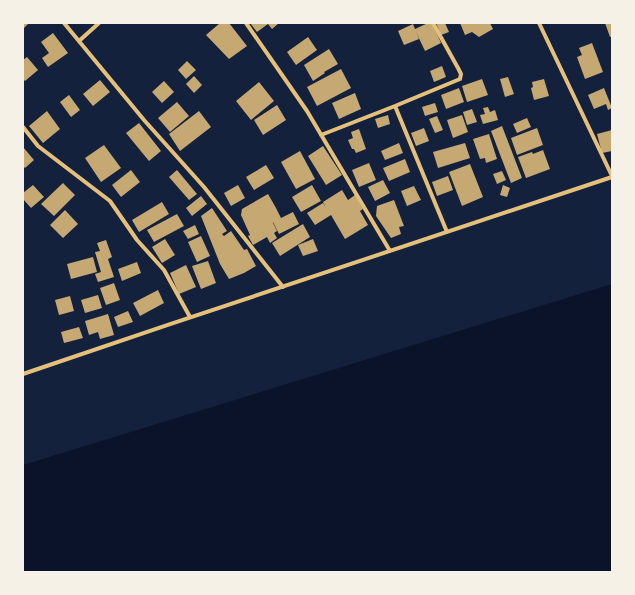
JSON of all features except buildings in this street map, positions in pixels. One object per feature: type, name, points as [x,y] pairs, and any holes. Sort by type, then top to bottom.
[{"type":"street","points":[[64,23],[144,120],[204,187],[283,287]]},
{"type":"street","points":[[79,41],[99,23]]},
{"type":"street","points":[[246,23],[307,111],[390,251]]},
{"type":"street","points":[[321,135],[460,79],[461,74],[434,23]]},
{"type":"street","points":[[23,374],[612,176],[539,23]]},
{"type":"street","points":[[395,106],[447,232]]},
{"type":"street","points":[[23,127],[38,146],[110,201],[137,240],[164,270],[190,317]]},
{"type":"water","points":[[612,284],[612,572],[23,572],[23,465]]}]
